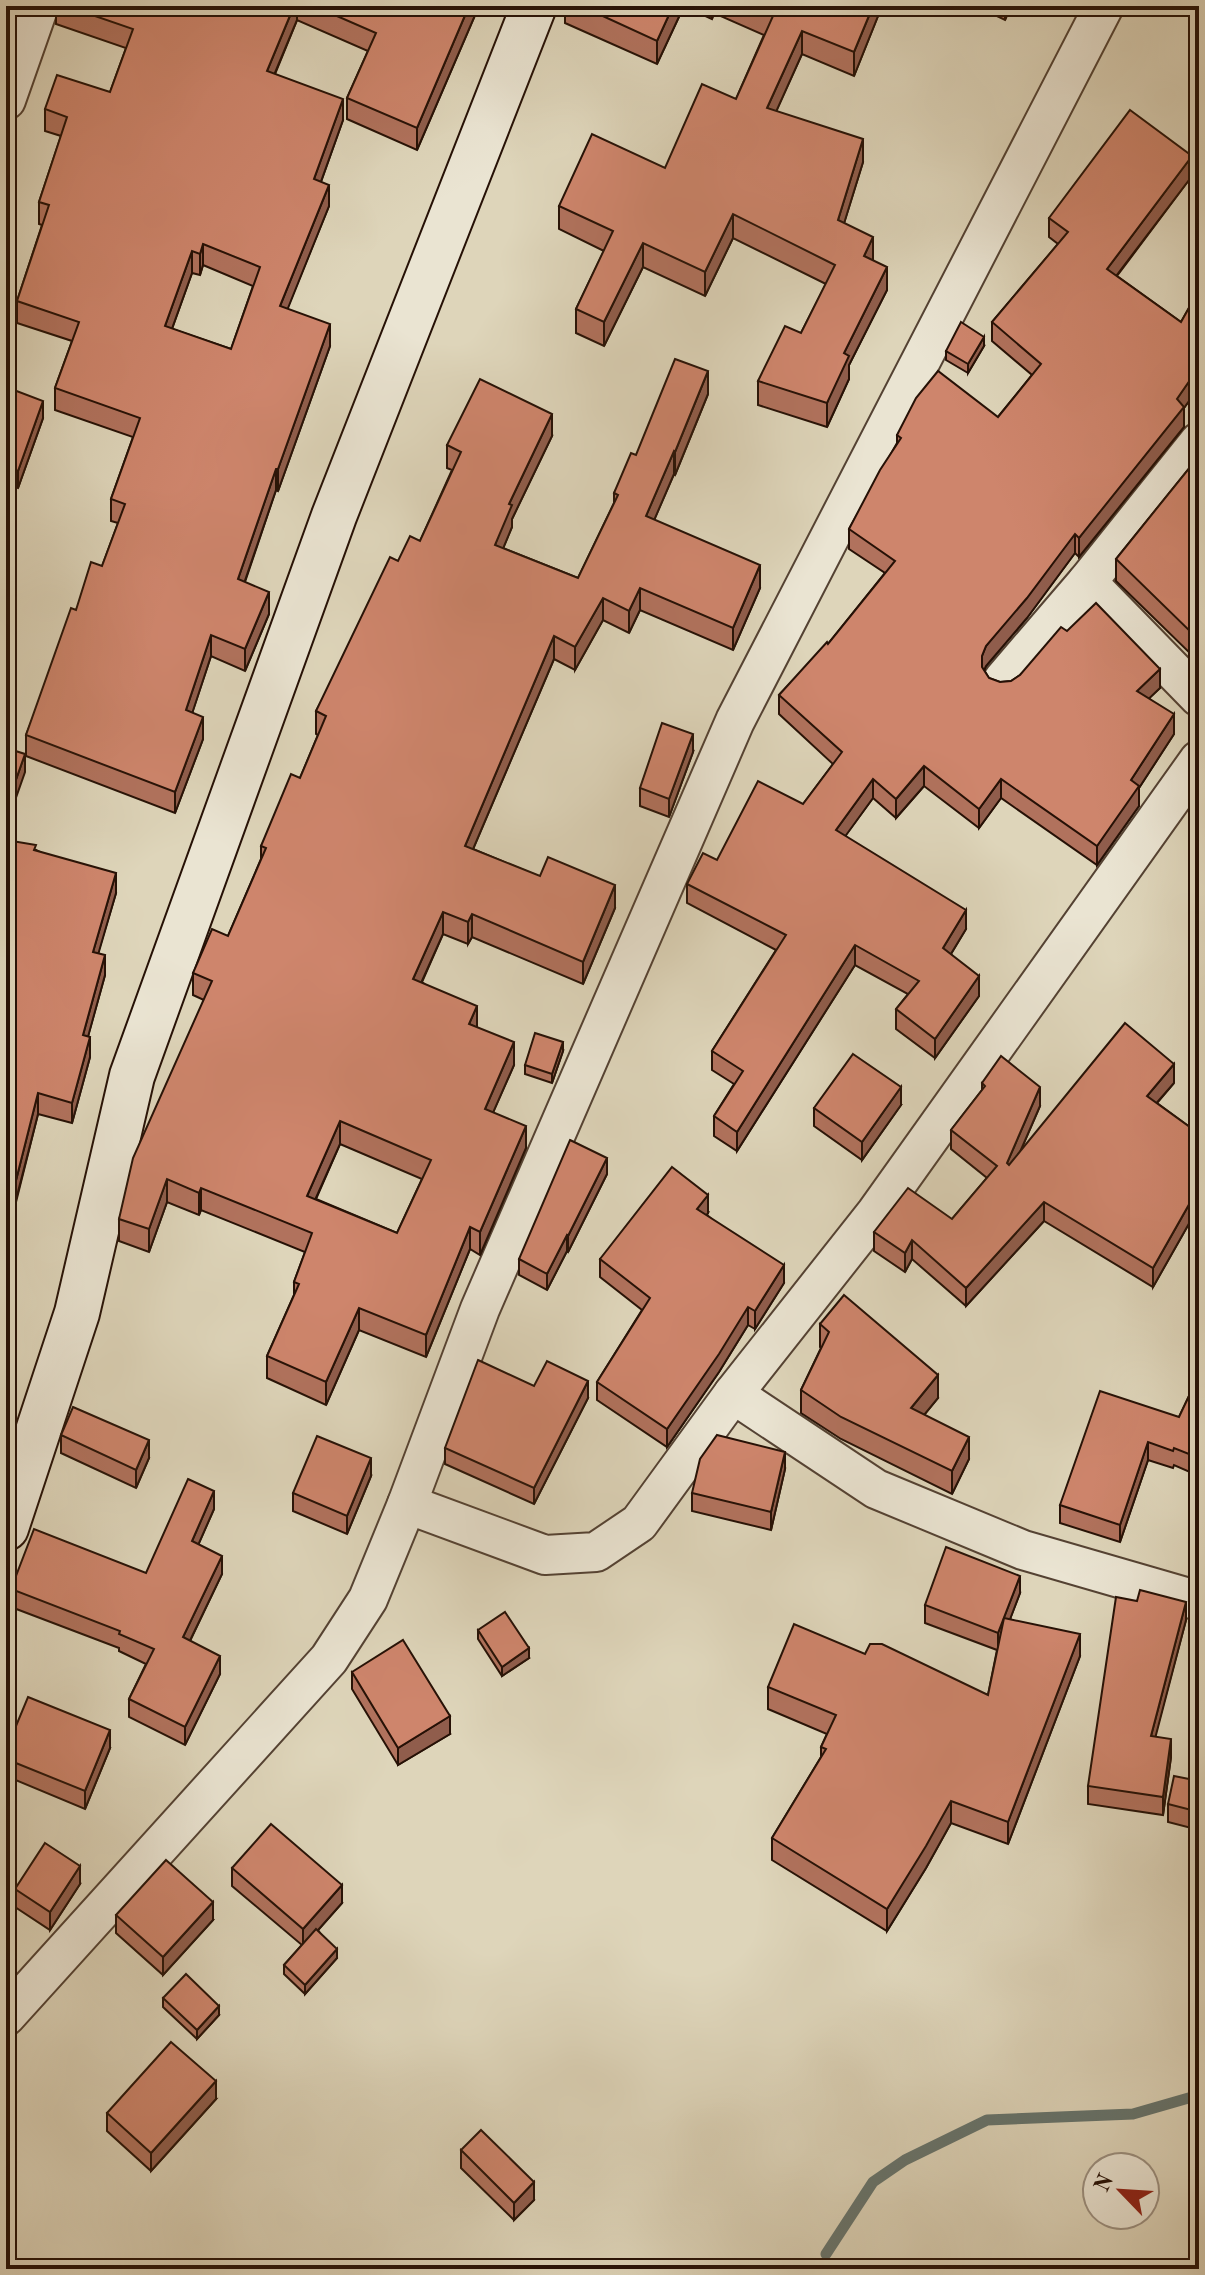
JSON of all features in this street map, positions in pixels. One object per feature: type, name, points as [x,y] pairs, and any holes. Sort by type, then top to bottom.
[{"type":"street","points":[[6,100],[39,6]]},
{"type":"street","points":[[6,1528],[77,1313],[132,1076],[334,516],[534,6]]},
{"type":"street","points":[[6,2016],[329,1659],[368,1599],[480,1309],[735,721],[1104,6]]},
{"type":"street","points":[[1003,680],[1087,582],[1199,442]]},
{"type":"street","points":[[1087,582],[1199,697]]},
{"type":"street","points":[[407,1504],[545,1555],[596,1552],[639,1523],[733,1394],[876,1213],[1199,760]]},
{"type":"street","points":[[733,1394],[876,1489],[1023,1550],[1199,1601]]},
{"type":"building","points":[[66,6],[294,6],[267,71],[343,99],[314,179],[329,185],[280,306],[330,324],[238,579],[269,592],[245,649],[211,635],[186,710],[203,717],[175,792],[26,735],[71,608],[76,610],[91,562],[102,566],[125,504],[111,499],[140,418],[55,388],[79,322],[17,301],[49,205],[39,202],[67,117],[45,109],[57,75],[110,92],[133,29]],"holes":[[[203,244],[260,267],[231,349],[165,326],[192,251],[200,254]]]},
{"type":"building","points":[[314,6],[469,6],[417,128],[347,98],[376,33]]},
{"type":"building","points":[[581,6],[673,6],[657,41]]},
{"type":"building","points":[[752,6],[873,6],[854,52],[802,31],[767,108],[863,139],[838,220],[873,237],[864,256],[887,267],[844,353],[849,356],[827,403],[758,381],[785,326],[801,333],[835,265],[733,214],[705,272],[643,243],[604,322],[576,309],[613,231],[559,206],[592,134],[665,168],[702,84],[736,99],[773,16]]},
{"type":"building","points":[[1130,110],[1192,156],[1107,269],[1181,322],[1199,290],[1199,367],[1177,399],[1184,407],[1079,538],[1075,534],[986,646],[982,667],[989,678],[1000,682],[1011,681],[1020,675],[1061,627],[1067,631],[1096,603],[1160,669],[1137,691],[1174,714],[1131,780],[1139,786],[1097,846],[1001,779],[979,809],[924,766],[896,799],[873,779],[836,830],[966,910],[943,948],[979,976],[935,1039],[896,1009],[919,981],[855,945],[737,1132],[714,1116],[743,1071],[712,1051],[786,935],[687,884],[703,853],[717,860],[758,781],[803,804],[842,752],[779,695],[828,644],[895,561],[849,529],[901,438],[897,435],[916,398],[938,371],[998,417],[1041,364],[992,322],[1068,232],[1049,218]]},
{"type":"building","points":[[961,322],[984,337],[968,364],[946,351]]},
{"type":"building","points":[[675,359],[708,371],[646,516],[760,565],[733,628],[640,588],[629,611],[603,598],[575,647],[554,636],[465,846],[540,876],[548,857],[615,885],[583,962],[472,914],[468,922],[443,912],[413,979],[477,1006],[469,1024],[514,1042],[485,1109],[526,1126],[480,1232],[470,1227],[426,1335],[359,1308],[326,1382],[267,1356],[299,1284],[294,1282],[312,1233],[201,1188],[199,1193],[167,1179],[149,1229],[119,1219],[133,1158],[212,981],[193,973],[212,929],[228,936],[266,848],[261,846],[291,774],[300,778],[326,716],[316,711],[390,557],[398,561],[410,536],[420,541],[461,452],[447,445],[480,379],[552,414],[509,504],[512,505],[495,545],[578,578],[618,495],[614,493],[631,453],[636,455]],"holes":[[[340,1121],[431,1160],[397,1233],[307,1196]]]},
{"type":"building","points":[[6,387],[43,401],[18,471],[6,467]]},
{"type":"building","points":[[1199,456],[1199,640],[1116,559]]},
{"type":"building","points":[[662,723],[693,734],[669,799],[640,788]]},
{"type":"building","points":[[6,748],[25,754],[6,808]]},
{"type":"building","points":[[6,840],[36,845],[34,850],[116,873],[93,952],[105,955],[83,1035],[90,1037],[72,1103],[38,1093],[7,1216],[12,1218],[6,1235]]},
{"type":"building","points":[[1125,1023],[1174,1064],[1147,1096],[1199,1132],[1199,1206],[1191,1201],[1153,1268],[1044,1202],[966,1288],[912,1240],[905,1253],[874,1232],[908,1188],[952,1219],[997,1166],[951,1130],[985,1086],[982,1083],[1001,1056],[1040,1087],[1007,1163],[1009,1165]]},
{"type":"building","points":[[535,1033],[563,1042],[552,1074],[525,1065]]},
{"type":"building","points":[[853,1054],[901,1087],[862,1142],[814,1108]]},
{"type":"building","points":[[570,1140],[607,1158],[547,1274],[519,1259]]},
{"type":"building","points":[[672,1167],[708,1195],[697,1209],[784,1265],[755,1311],[748,1307],[667,1429],[597,1382],[650,1298],[600,1259]]},
{"type":"building","points":[[844,1295],[938,1375],[911,1408],[969,1437],[952,1471],[841,1417],[801,1390],[829,1332],[820,1324]]},
{"type":"building","points":[[478,1360],[534,1386],[547,1361],[588,1381],[534,1488],[445,1448]]},
{"type":"building","points":[[1199,1375],[1199,1458],[1148,1442],[1120,1525],[1060,1505],[1100,1391],[1179,1417]]},
{"type":"building","points":[[73,1407],[149,1440],[136,1470],[61,1435]]},
{"type":"building","points":[[717,1435],[785,1452],[771,1512],[692,1493],[700,1459]]},
{"type":"building","points":[[317,1436],[371,1458],[347,1516],[293,1493]]},
{"type":"building","points":[[188,1479],[214,1491],[192,1541],[222,1556],[183,1637],[220,1656],[185,1727],[129,1699],[154,1649],[119,1634],[120,1631],[11,1589],[34,1529],[146,1573]]},
{"type":"building","points":[[946,1547],[1020,1576],[998,1633],[925,1605]]},
{"type":"building","points":[[1140,1590],[1186,1602],[1151,1736],[1171,1739],[1163,1797],[1088,1786],[1116,1597],[1137,1601]]},
{"type":"building","points":[[505,1612],[529,1648],[502,1667],[478,1630]]},
{"type":"building","points":[[1004,1618],[1080,1634],[1008,1822],[951,1801],[887,1909],[772,1838],[826,1749],[821,1747],[836,1715],[768,1687],[794,1624],[865,1654],[870,1644],[882,1644],[988,1695]]},
{"type":"building","points":[[403,1640],[450,1716],[398,1748],[352,1672]]},
{"type":"building","points":[[28,1697],[110,1730],[85,1791],[6,1759],[6,1750]]},
{"type":"building","points":[[1174,1776],[1199,1781],[1199,1812],[1168,1804]]},
{"type":"building","points":[[271,1824],[342,1885],[303,1929],[232,1868]]},
{"type":"building","points":[[45,1843],[80,1866],[50,1912],[15,1889]]},
{"type":"building","points":[[166,1860],[213,1902],[163,1957],[116,1915]]},
{"type":"building","points":[[316,1929],[337,1949],[305,1985],[284,1965]]},
{"type":"building","points":[[186,1974],[219,2006],[197,2030],[163,1998]]},
{"type":"building","points":[[171,2042],[216,2081],[151,2153],[107,2113]]},
{"type":"building","points":[[481,2130],[534,2182],[514,2203],[461,2150]]},
{"type":"waterway","points":[[826,2254],[873,2182],[905,2160],[987,2120],[1133,2114],[1199,2095]]}]
